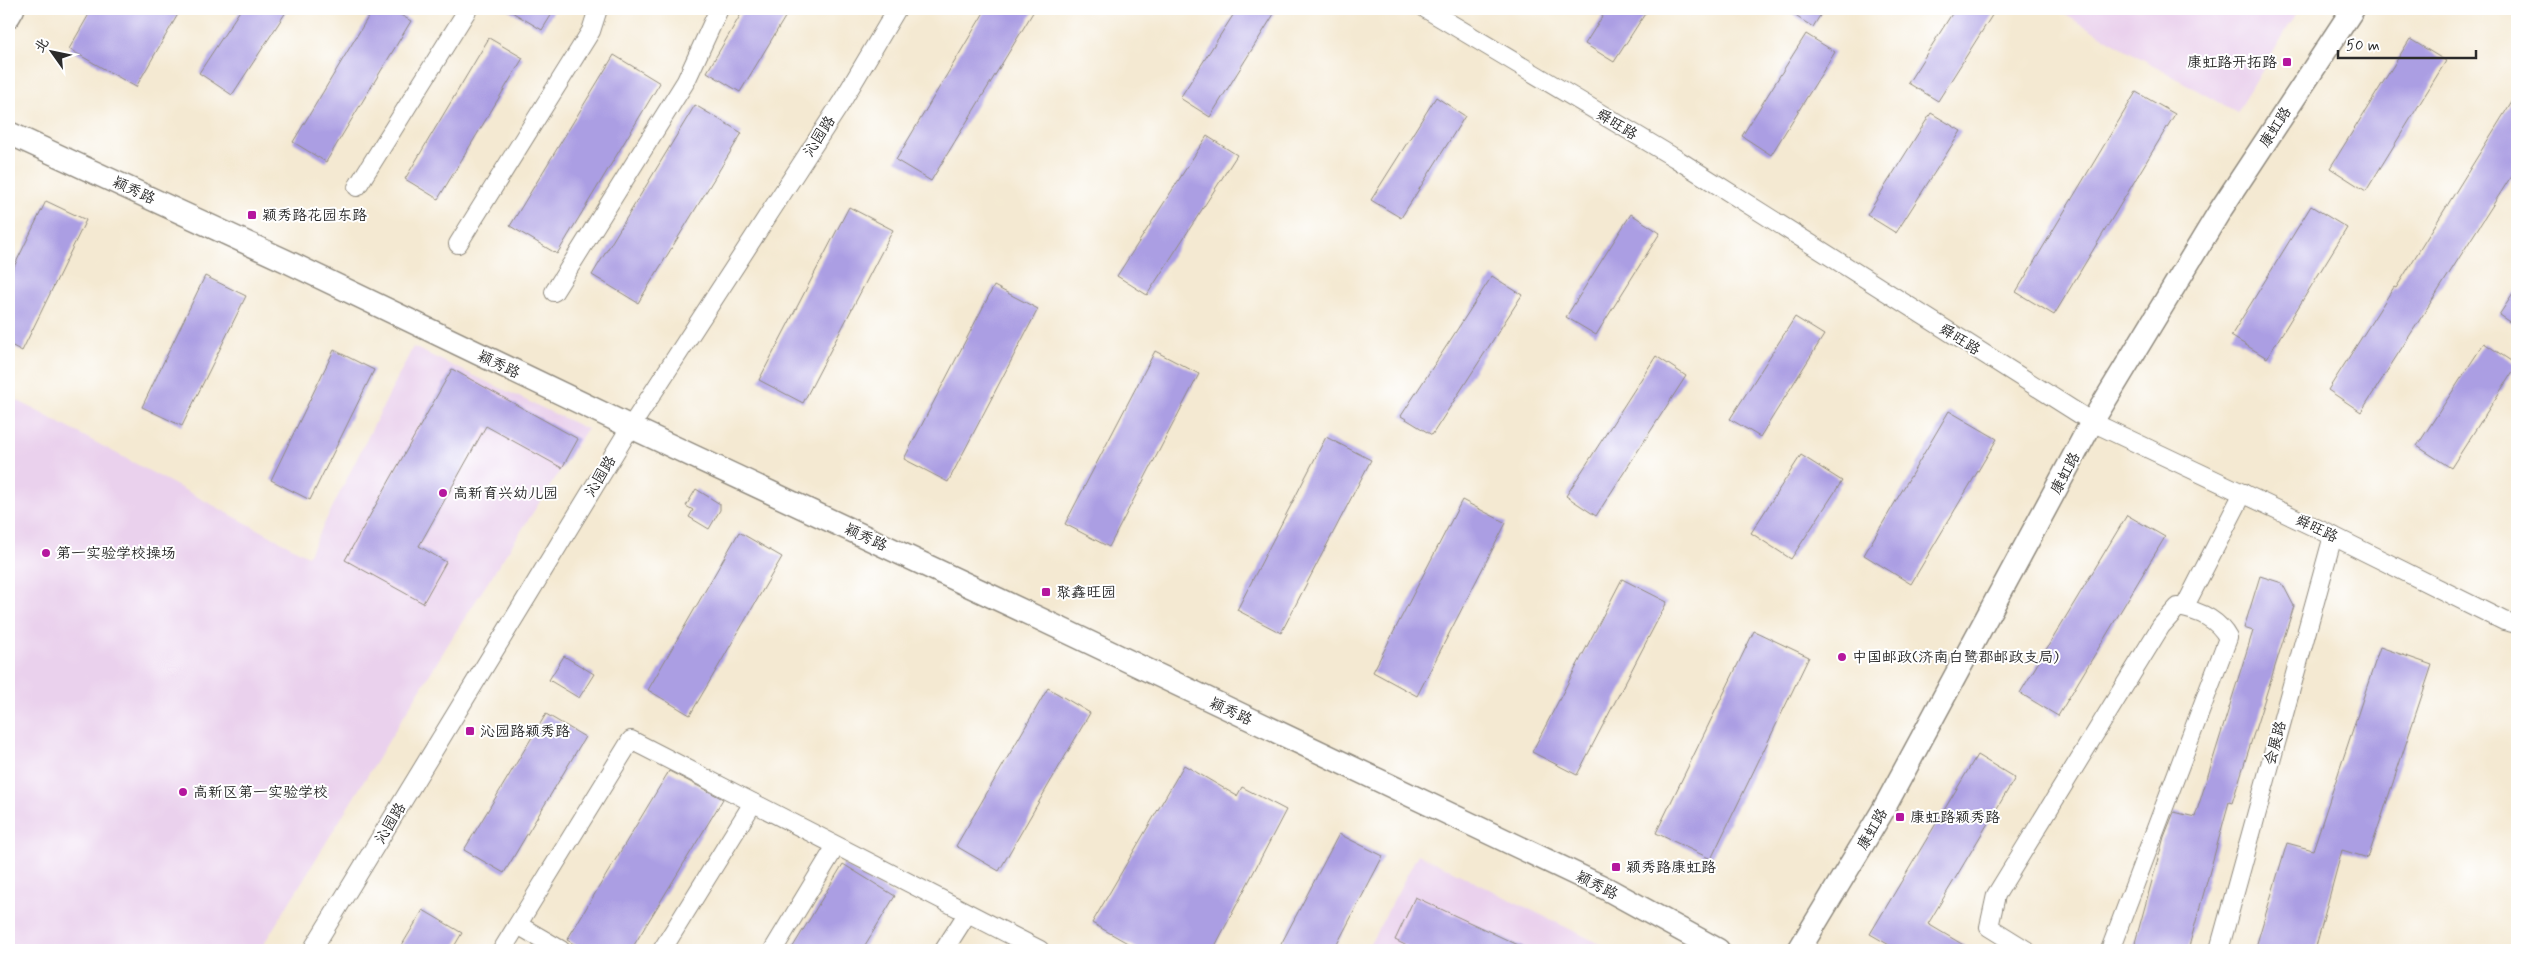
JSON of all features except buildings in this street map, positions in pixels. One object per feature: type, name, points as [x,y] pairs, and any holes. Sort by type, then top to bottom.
[{"type":"main road","points":[[9,16],[13,9]]},
{"type":"main road","name":"康虹路","points":[[1799,950],[1882,812],[2092,422],[2221,209],[2353,9]]},
{"type":"main road","name":"颖秀路","points":[[9,132],[1045,621],[1607,889],[1718,950]]},
{"type":"street","points":[[357,187],[468,9]]},
{"type":"street","points":[[458,244],[591,31],[598,9]]},
{"type":"street","points":[[554,292],[686,80],[718,9]]},
{"type":"street","name":"沁园路","points":[[312,950],[631,427],[840,103],[898,9]]},
{"type":"street","name":"舜旺路","points":[[1426,9],[1674,158],[2092,422],[2333,536],[2504,620],[2517,624]]},
{"type":"street","points":[[2184,608],[2243,493]]},
{"type":"street","name":"会展路","points":[[2219,950],[2333,536]]},
{"type":"street","points":[[2026,950],[2002,944],[1990,927],[1996,895],[2161,626],[2178,607],[2194,610],[2222,626],[2228,638],[2110,950]]},
{"type":"street","points":[[502,950],[630,740],[1040,950]]},
{"type":"street","points":[[662,950],[753,803]]},
{"type":"street","points":[[773,950],[836,846]]},
{"type":"street","points":[[944,950],[967,914]]},
{"type":"street","points":[[518,924],[561,950]]},
{"type":"shaded area","points":[[2055,9],[2299,9],[2237,113]]},
{"type":"shaded area","name":"高新区第一实验学校","points":[[413,347],[587,429],[455,633],[260,950],[9,950],[9,396],[308,556]]},
{"type":"shaded area","points":[[1418,854],[1612,950],[1367,950]]},
{"type":"place","name":"康虹路开拓路","points":[[2287,62]]},
{"type":"place","name":"颖秀路花园东路","points":[[252,215]]},
{"type":"place","name":"高新育兴幼儿园","points":[[443,493]]},
{"type":"place","name":"第一实验学校操场","points":[[46,553]]},
{"type":"place","name":"聚鑫旺园","points":[[1046,592]]},
{"type":"place","name":"中国邮政(济南白鹭郡邮政支局)","points":[[1842,657]]},
{"type":"place","name":"沁园路颖秀路","points":[[470,731]]},
{"type":"place","name":"高新区第一实验学校","points":[[183,792]]},
{"type":"place","name":"康虹路颖秀路","points":[[1900,817]]},
{"type":"place","name":"颖秀路康虹路","points":[[1616,867]]}]
